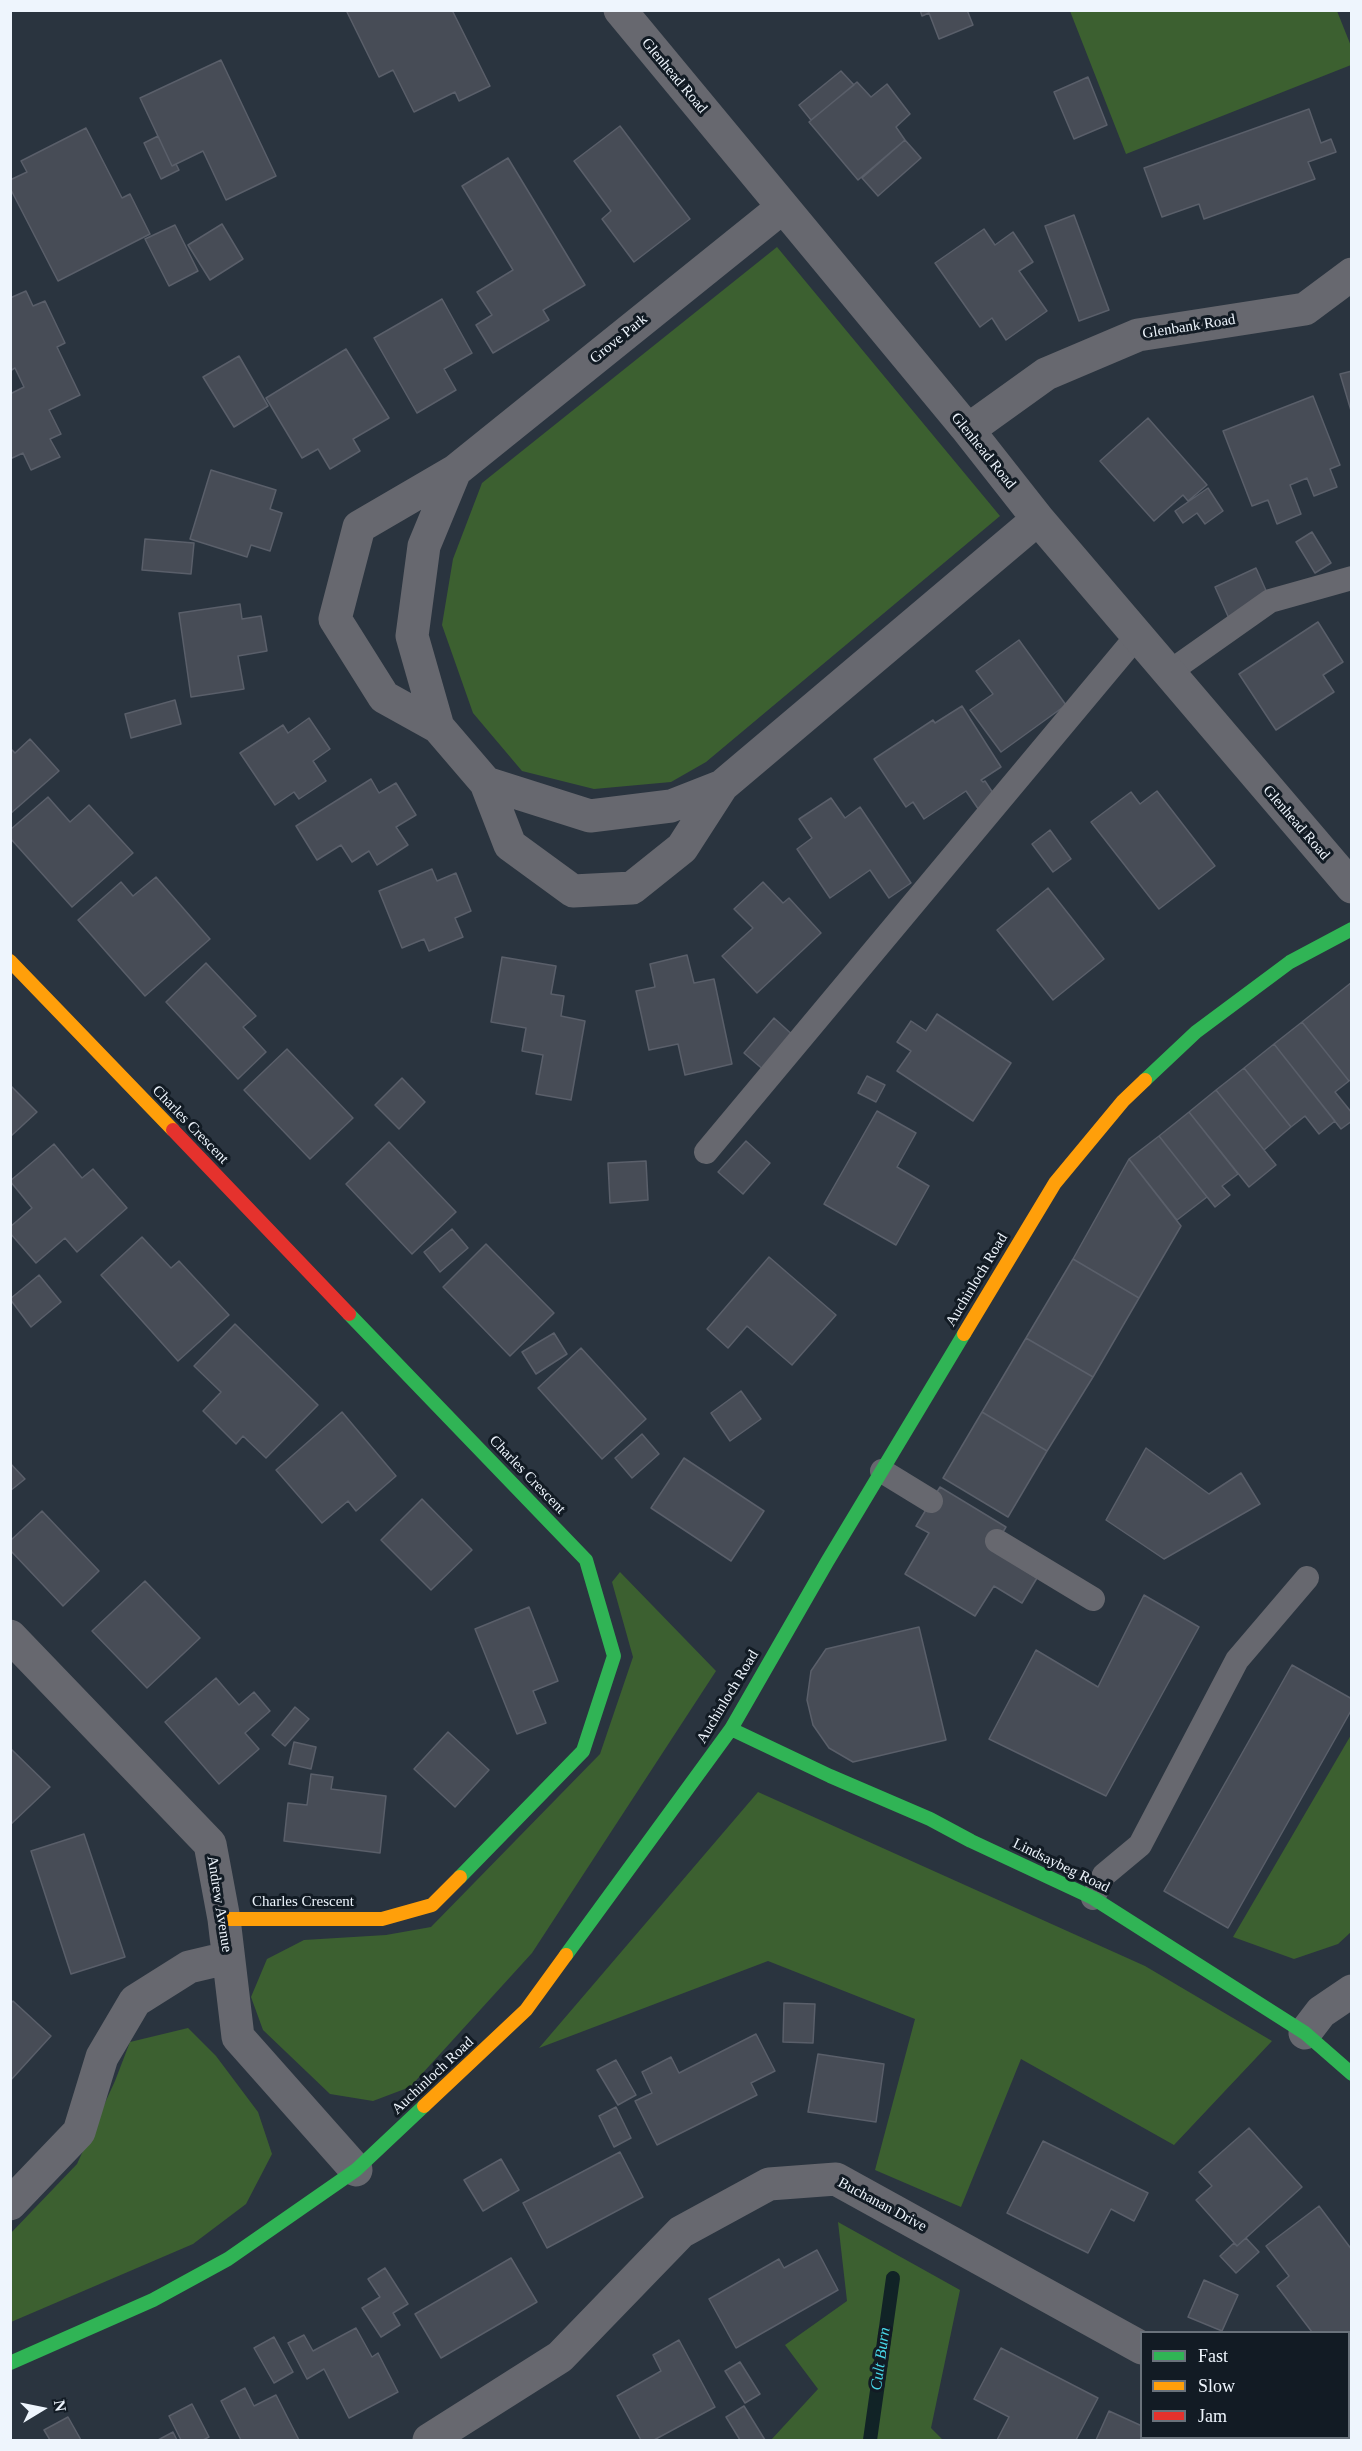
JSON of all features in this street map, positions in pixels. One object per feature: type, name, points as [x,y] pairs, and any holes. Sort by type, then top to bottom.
[{"type":"main road","name":"Auchinloch Road","points":[[10,2363],[153,2300],[228,2259],[356,2170],[526,2010],[731,1729],[791,1622],[1055,1183],[1123,1101],[1206,1025],[1290,962],[1352,929]]},
{"type":"main road","name":"Charles Crescent","points":[[10,962],[586,1560],[614,1656],[583,1751],[432,1905],[382,1919],[224,1919]]},
{"type":"main road","name":"Lindsaybeg Road","points":[[731,1729],[830,1776],[930,1819],[971,1841],[1093,1898],[1305,2033],[1352,2074]]},
{"type":"street","name":"Glenhead Road","points":[[620,10],[968,430],[1038,519],[1352,887]]},
{"type":"street","name":"Grove Park","points":[[783,207],[455,471],[359,527],[336,619],[384,697],[438,727],[486,783],[510,845],[573,891],[632,888],[682,848],[722,786],[1038,519]]},
{"type":"street","name":"Glenbank Road","points":[[968,430],[1046,374],[1138,335],[1305,309],[1352,274]]},
{"type":"street","name":"Grove Park","points":[[438,727],[412,636],[424,546],[455,471]]},
{"type":"street","name":"Grove Park","points":[[486,783],[590,816],[671,806],[722,786]]},
{"type":"street","name":"Andrew Avenue","points":[[10,1636],[210,1844],[224,1919],[238,2037],[356,2170]]},
{"type":"street","points":[[10,2204],[79,2132],[102,2057],[135,2001],[189,1967],[227,1958]]},
{"type":"street","points":[[1305,2033],[1321,2012],[1352,1991]]},
{"type":"street","name":"Buchanan Drive","points":[[429,2440],[560,2357],[681,2232],[769,2184],[836,2179],[1140,2347]]},
{"type":"lane","points":[[1168,673],[1270,601],[1352,578]]},
{"type":"lane","points":[[706,1152],[1137,636]]},
{"type":"lane","points":[[882,1471],[931,1501]]},
{"type":"lane","points":[[997,1541],[1093,1599]]},
{"type":"lane","points":[[1093,1898],[1104,1875],[1140,1845],[1237,1660],[1307,1578]]},
{"type":"green space","points":[[1070,11],[1337,11],[1351,46],[1351,65],[1126,154]]},
{"type":"green space","points":[[777,247],[1000,516],[706,762],[671,782],[594,789],[522,771],[473,713],[442,625],[453,559],[482,483]]},
{"type":"green space","points":[[620,1572],[716,1671],[532,1953],[410,2087],[373,2101],[330,2094],[263,2030],[251,1997],[267,1959],[304,1940],[386,1935],[431,1927],[600,1754],[633,1657],[612,1582]]},
{"type":"green space","points":[[1351,1735],[1351,1932],[1338,1944],[1294,1959],[1233,1937]]},
{"type":"green space","points":[[758,1792],[1145,1966],[1272,2041],[1174,2145],[1021,2059],[961,2207],[875,2170],[915,2019],[768,1961],[539,2048]]},
{"type":"green space","points":[[188,2028],[216,2056],[258,2112],[272,2154],[246,2204],[193,2244],[11,2322],[10,2234],[77,2164],[130,2042]]},
{"type":"green space","points":[[838,2222],[960,2290],[931,2428],[943,2440],[771,2440],[818,2389],[785,2345],[847,2301]]},
{"type":"building","points":[[346,10],[452,10],[490,86],[459,101],[455,92],[414,112],[393,70],[379,77]]},
{"type":"building","points":[[920,10],[967,10],[973,25],[939,39],[929,13],[922,16]]},
{"type":"building","points":[[221,60],[276,176],[226,200],[203,151],[172,166],[140,98]]},
{"type":"building","points":[[841,71],[854,85],[811,120],[799,105]]},
{"type":"building","points":[[1088,77],[1107,125],[1074,139],[1054,92]]},
{"type":"building","points":[[857,82],[871,97],[887,84],[910,114],[896,127],[905,140],[858,180],[809,122]]},
{"type":"building","points":[[1309,109],[1321,143],[1331,139],[1336,152],[1308,162],[1315,179],[1204,219],[1199,204],[1162,217],[1144,168]]},
{"type":"building","points":[[620,126],[690,219],[634,262],[602,219],[611,211],[574,161]]},
{"type":"building","points":[[86,128],[122,198],[130,194],[150,234],[58,281],[10,188],[10,180],[27,172],[21,161]]},
{"type":"building","points":[[158,136],[172,166],[176,164],[179,170],[161,179],[144,143]]},
{"type":"building","points":[[905,140],[921,158],[878,196],[862,178]]},
{"type":"building","points":[[508,158],[585,285],[543,310],[549,320],[493,353],[476,325],[492,315],[477,292],[513,270],[462,186]]},
{"type":"building","points":[[1074,215],[1109,310],[1079,321],[1045,226]]},
{"type":"building","points":[[222,224],[243,259],[210,280],[188,245]]},
{"type":"building","points":[[175,225],[198,271],[169,286],[145,239]]},
{"type":"building","points":[[984,229],[995,245],[1013,232],[1033,262],[1019,271],[1047,311],[1006,340],[992,318],[980,327],[935,263]]},
{"type":"building","points":[[26,291],[33,306],[45,301],[65,343],[57,347],[80,395],[49,410],[61,434],[50,439],[60,457],[31,470],[23,453],[10,459],[10,394],[24,387],[15,368],[10,371],[10,298]]},
{"type":"building","points":[[442,299],[472,353],[444,369],[456,390],[417,413],[374,338]]},
{"type":"building","points":[[346,349],[389,418],[353,439],[360,451],[330,469],[318,449],[302,458],[266,398]]},
{"type":"building","points":[[239,356],[268,406],[234,427],[203,377]]},
{"type":"building","points":[[1352,371],[1352,414],[1340,374]]},
{"type":"building","points":[[1313,396],[1340,465],[1330,469],[1337,487],[1314,496],[1307,478],[1290,485],[1301,514],[1277,524],[1268,500],[1252,506],[1223,431]]},
{"type":"building","points":[[1148,418],[1207,485],[1188,501],[1183,495],[1154,521],[1100,461]]},
{"type":"building","points":[[211,470],[276,490],[270,509],[282,513],[270,551],[251,545],[247,557],[190,539]]},
{"type":"building","points":[[1208,488],[1223,511],[1205,524],[1197,513],[1183,523],[1175,511]]},
{"type":"building","points":[[1312,532],[1331,563],[1315,573],[1296,542]]},
{"type":"building","points":[[145,539],[194,543],[191,574],[142,570]]},
{"type":"building","points":[[1256,568],[1272,604],[1231,623],[1215,587]]},
{"type":"building","points":[[240,604],[242,619],[261,616],[267,651],[238,656],[244,689],[191,697],[179,613]]},
{"type":"building","points":[[1318,622],[1343,662],[1323,675],[1334,692],[1276,730],[1239,674]]},
{"type":"building","points":[[1019,640],[1066,705],[1001,752],[970,710],[993,694],[976,671]]},
{"type":"building","points":[[175,700],[181,724],[131,738],[125,714]]},
{"type":"building","points":[[962,706],[1001,767],[981,780],[985,781],[999,802],[981,813],[966,791],[924,819],[913,802],[906,807],[874,759],[933,720],[935,723]]},
{"type":"building","points":[[309,718],[330,749],[313,761],[326,781],[299,799],[294,792],[275,805],[240,753],[283,725],[288,733]]},
{"type":"building","points":[[30,739],[59,771],[10,814],[10,748],[15,753]]},
{"type":"building","points":[[371,779],[379,793],[396,783],[416,815],[396,827],[408,845],[377,865],[369,851],[352,862],[341,845],[317,860],[296,826]]},
{"type":"building","points":[[1157,791],[1215,866],[1159,909],[1091,822],[1131,792],[1140,804]]},
{"type":"building","points":[[48,797],[70,822],[89,805],[133,853],[72,907],[10,838],[10,830]]},
{"type":"building","points":[[831,798],[845,818],[860,807],[911,883],[889,898],[870,870],[830,898],[797,849],[812,838],[799,819]]},
{"type":"building","points":[[1050,830],[1071,859],[1053,872],[1032,844]]},
{"type":"building","points":[[432,869],[437,881],[456,873],[471,911],[455,918],[463,937],[429,951],[424,939],[402,948],[379,891]]},
{"type":"building","points":[[156,877],[210,939],[145,996],[78,920],[121,882],[133,896]]},
{"type":"building","points":[[763,882],[783,903],[789,898],[821,933],[757,993],[722,956],[753,928],[734,909]]},
{"type":"building","points":[[1048,888],[1104,959],[1053,1000],[997,930]]},
{"type":"building","points":[[687,955],[694,983],[714,979],[732,1064],[685,1075],[678,1044],[649,1050],[636,991],[655,987],[650,964]]},
{"type":"building","points":[[502,957],[556,966],[551,994],[564,996],[561,1016],[585,1021],[571,1100],[536,1094],[543,1055],[522,1051],[526,1028],[491,1022]]},
{"type":"building","points":[[206,963],[256,1016],[243,1027],[266,1052],[238,1079],[166,1002]]},
{"type":"building","points":[[1352,982],[1352,1079],[1349,1081],[1302,1022]]},
{"type":"building","points":[[937,1014],[1011,1063],[973,1121],[897,1071],[911,1051],[897,1042],[911,1021],[926,1031]]},
{"type":"building","points":[[774,1018],[796,1038],[766,1072],[744,1053]]},
{"type":"building","points":[[1302,1022],[1349,1081],[1335,1092],[1352,1113],[1352,1121],[1341,1129],[1274,1044]]},
{"type":"building","points":[[1274,1044],[1335,1121],[1319,1134],[1305,1116],[1291,1127],[1244,1068]]},
{"type":"building","points":[[287,1049],[353,1118],[310,1159],[244,1090]]},
{"type":"building","points":[[1244,1068],[1291,1127],[1264,1150],[1216,1090]]},
{"type":"building","points":[[867,1076],[885,1085],[876,1102],[858,1093]]},
{"type":"building","points":[[402,1078],[425,1102],[399,1129],[375,1105]]},
{"type":"building","points":[[10,1085],[37,1112],[10,1137]]},
{"type":"building","points":[[1216,1090],[1276,1165],[1249,1187],[1189,1112]]},
{"type":"building","points":[[877,1111],[916,1133],[897,1167],[929,1186],[896,1245],[824,1204]]},
{"type":"building","points":[[1189,1112],[1238,1174],[1222,1186],[1230,1195],[1215,1207],[1159,1136]]},
{"type":"building","points":[[1159,1136],[1207,1197],[1177,1220],[1129,1159]]},
{"type":"building","points":[[746,1141],[770,1163],[743,1194],[718,1172]]},
{"type":"building","points":[[389,1142],[456,1212],[412,1254],[346,1184]]},
{"type":"building","points":[[54,1144],[82,1178],[93,1169],[127,1208],[77,1252],[65,1238],[36,1263],[10,1233],[10,1227],[32,1208],[10,1181]]},
{"type":"building","points":[[1129,1159],[1181,1226],[1139,1298],[1073,1259]]},
{"type":"building","points":[[646,1161],[648,1200],[610,1203],[608,1163]]},
{"type":"building","points":[[452,1229],[468,1248],[440,1272],[424,1252]]},
{"type":"building","points":[[142,1237],[171,1268],[179,1261],[229,1315],[178,1361],[101,1275]]},
{"type":"building","points":[[486,1244],[554,1313],[510,1356],[443,1287]]},
{"type":"building","points":[[769,1257],[836,1315],[792,1365],[747,1326],[728,1348],[707,1329]]},
{"type":"building","points":[[1073,1259],[1139,1298],[1093,1377],[1026,1338]]},
{"type":"building","points":[[39,1275],[61,1302],[31,1327],[10,1299]]},
{"type":"building","points":[[235,1324],[318,1405],[266,1458],[243,1436],[236,1444],[203,1411],[221,1392],[194,1366]]},
{"type":"building","points":[[554,1333],[567,1354],[536,1374],[522,1352]]},
{"type":"building","points":[[1026,1338],[1093,1377],[1047,1451],[982,1412]]},
{"type":"building","points":[[581,1348],[646,1419],[602,1459],[538,1388]]},
{"type":"building","points":[[741,1391],[761,1419],[730,1441],[711,1413]]},
{"type":"building","points":[[342,1412],[396,1476],[356,1511],[348,1501],[322,1523],[276,1470]]},
{"type":"building","points":[[982,1412],[1047,1451],[1008,1517],[943,1478]]},
{"type":"building","points":[[642,1434],[659,1454],[632,1478],[615,1458]]},
{"type":"building","points":[[1146,1448],[1209,1494],[1241,1473],[1260,1504],[1164,1559],[1106,1520]]},
{"type":"building","points":[[684,1458],[764,1511],[731,1561],[651,1508]]},
{"type":"building","points":[[10,1463],[25,1479],[10,1491]]},
{"type":"building","points":[[940,1487],[1006,1527],[992,1550],[1037,1578],[1022,1603],[994,1586],[975,1616],[905,1574],[929,1533],[916,1526]]},
{"type":"building","points":[[422,1499],[472,1550],[431,1590],[381,1540]]},
{"type":"building","points":[[42,1511],[99,1571],[63,1606],[10,1550],[10,1541]]},
{"type":"building","points":[[145,1581],[200,1638],[147,1688],[92,1631]]},
{"type":"building","points":[[1144,1595],[1199,1627],[1106,1796],[989,1739],[1036,1650],[1098,1687]]},
{"type":"building","points":[[529,1607],[558,1681],[533,1691],[546,1723],[517,1734],[475,1629]]},
{"type":"building","points":[[919,1627],[946,1740],[853,1762],[829,1748],[813,1725],[807,1700],[811,1671],[826,1649]]},
{"type":"building","points":[[1292,1665],[1352,1699],[1352,1709],[1228,1928],[1164,1891]]},
{"type":"building","points":[[216,1678],[239,1705],[254,1692],[270,1711],[245,1733],[259,1749],[219,1784],[165,1722]]},
{"type":"building","points":[[295,1707],[309,1719],[285,1746],[272,1735]]},
{"type":"building","points":[[448,1732],[489,1770],[455,1807],[414,1769]]},
{"type":"building","points":[[294,1742],[316,1747],[311,1769],[289,1764]]},
{"type":"building","points":[[10,1748],[50,1787],[10,1825]]},
{"type":"building","points":[[311,1774],[333,1777],[331,1789],[386,1796],[380,1853],[284,1841],[288,1803],[307,1805]]},
{"type":"building","points":[[84,1834],[125,1957],[71,1974],[31,1851]]},
{"type":"building","points":[[13,2001],[51,2036],[10,2081],[10,2004]]},
{"type":"building","points":[[784,2003],[815,2004],[813,2043],[783,2042]]},
{"type":"building","points":[[756,2034],[775,2071],[751,2083],[757,2095],[657,2145],[635,2101],[652,2093],[642,2072],[671,2057],[679,2073]]},
{"type":"building","points":[[818,2054],[884,2064],[876,2122],[808,2112]]},
{"type":"building","points":[[616,2060],[636,2095],[618,2105],[597,2070]]},
{"type":"building","points":[[616,2107],[631,2138],[614,2147],[599,2116]]},
{"type":"building","points":[[1249,2128],[1302,2187],[1237,2246],[1196,2200],[1212,2186],[1199,2172]]},
{"type":"building","points":[[1043,2141],[1148,2193],[1134,2221],[1111,2209],[1088,2253],[1007,2213]]},
{"type":"building","points":[[620,2152],[643,2197],[547,2248],[523,2203]]},
{"type":"building","points":[[501,2159],[519,2190],[483,2211],[464,2180]]},
{"type":"building","points":[[1319,2206],[1352,2250],[1352,2335],[1350,2336],[1350,2331],[1311,2331],[1277,2286],[1289,2276],[1266,2246]]},
{"type":"building","points":[[1246,2238],[1259,2252],[1236,2273],[1220,2256],[1234,2243],[1237,2246]]},
{"type":"building","points":[[817,2250],[838,2290],[736,2348],[709,2299],[779,2259],[784,2268]]},
{"type":"building","points":[[511,2258],[537,2302],[441,2358],[415,2314]]},
{"type":"building","points":[[385,2268],[408,2304],[393,2313],[400,2325],[381,2337],[362,2308],[380,2297],[368,2279]]},
{"type":"building","points":[[1204,2280],[1238,2295],[1222,2331],[1188,2317]]},
{"type":"building","points":[[356,2328],[372,2357],[378,2353],[398,2392],[349,2418],[324,2369],[307,2379],[288,2343],[304,2335],[313,2351]]},
{"type":"building","points":[[274,2337],[293,2372],[274,2383],[254,2348]]},
{"type":"building","points":[[679,2340],[715,2407],[654,2440],[641,2440],[617,2396],[661,2371],[653,2355]]},
{"type":"building","points":[[1001,2348],[1098,2398],[1076,2440],[997,2440],[1009,2417],[974,2399]]},
{"type":"building","points":[[740,2362],[760,2394],[745,2403],[725,2371]]},
{"type":"building","points":[[245,2388],[254,2406],[276,2395],[299,2440],[241,2440],[221,2401]]},
{"type":"building","points":[[192,2404],[209,2437],[203,2440],[181,2440],[169,2416]]},
{"type":"building","points":[[744,2406],[765,2440],[740,2440],[726,2417]]},
{"type":"building","points":[[1109,2411],[1140,2425],[1140,2439],[1174,2440],[1096,2440]]},
{"type":"building","points":[[68,2417],[81,2440],[50,2440],[44,2430]]},
{"type":"building","points":[[173,2432],[177,2440],[158,2440]]},
{"type":"waterway","name":"Cult Burn","points":[[870,2440],[893,2278]]},
{"type":"traffic: fast","points":[[1145,1080],[1196,1032],[1290,962],[1352,929]]},
{"type":"traffic: fast","points":[[349,1314],[586,1560],[614,1656],[583,1751],[460,1877]]},
{"type":"traffic: fast","points":[[566,1955],[731,1729],[827,1562],[964,1334]]},
{"type":"traffic: fast","points":[[731,1729],[830,1776],[930,1819],[971,1841],[1093,1898],[1305,2033],[1352,2074]]},
{"type":"traffic: fast","points":[[10,2363],[153,2300],[228,2259],[356,2170],[424,2106]]},
{"type":"traffic: slow","points":[[10,961],[173,1130]]},
{"type":"traffic: slow","points":[[964,1334],[1055,1183],[1123,1101],[1145,1080]]},
{"type":"traffic: slow","points":[[224,1919],[382,1919],[432,1905],[460,1877]]},
{"type":"traffic: slow","points":[[424,2106],[526,2010],[566,1955]]},
{"type":"traffic: jam","points":[[173,1130],[349,1314]]}]
